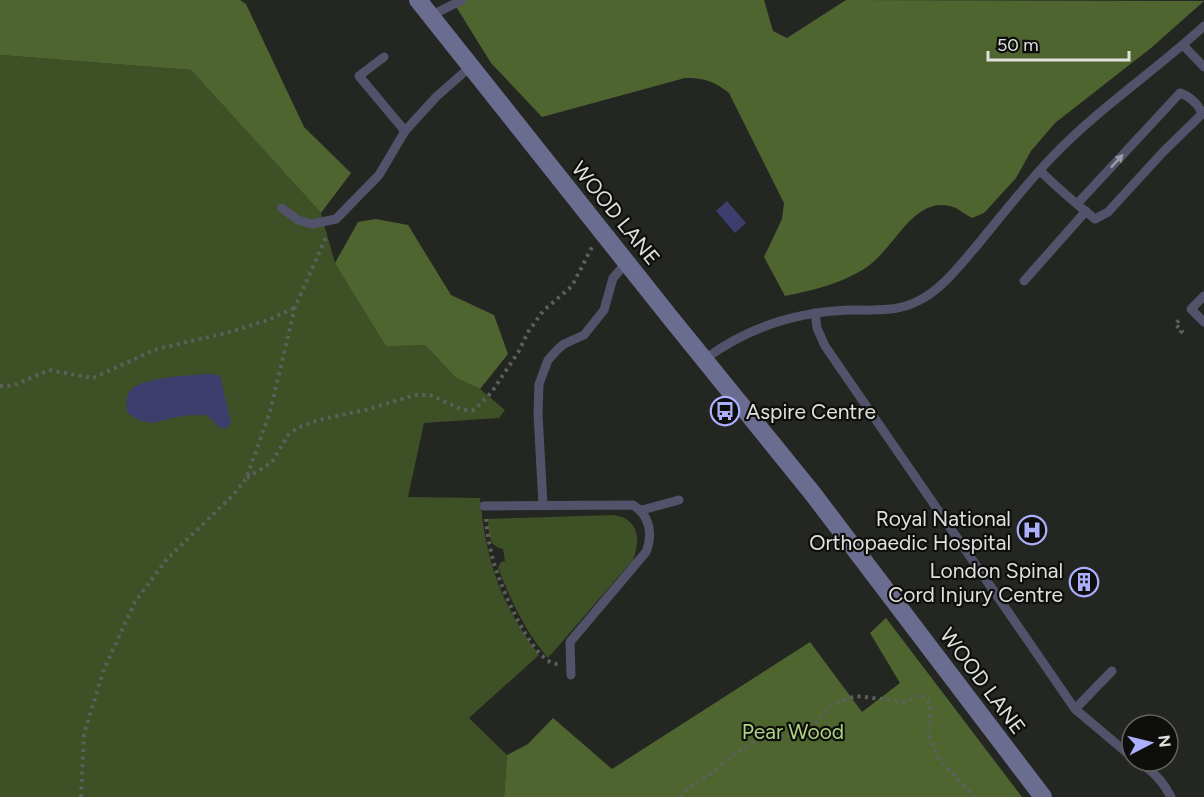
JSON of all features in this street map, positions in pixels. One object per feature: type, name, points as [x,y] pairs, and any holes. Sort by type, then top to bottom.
[{"type":"street","name":"WOOD LANE","points":[[418,0],[813,494],[1043,797]]},
{"type":"lane","points":[[430,16],[462,0]]},
{"type":"lane","points":[[705,359],[751,330],[773,322],[815,313],[876,311],[903,306],[917,302],[932,292],[950,276],[1063,146],[1102,110],[1204,26]]},
{"type":"lane","points":[[1183,45],[1204,67]]},
{"type":"lane","points":[[384,57],[360,76],[405,131]]},
{"type":"lane","points":[[282,208],[298,220],[312,224],[336,219],[379,175],[405,131],[436,97],[470,67]]},
{"type":"lane","points":[[1040,171],[1077,204],[1095,219],[1108,212],[1202,114],[1201,109],[1187,96],[1180,93],[1077,204]]},
{"type":"lane","points":[[1024,281],[1086,211]]},
{"type":"lane","points":[[543,505],[538,414],[539,384],[548,360],[564,344],[584,335],[604,310],[613,278],[627,262]]},
{"type":"lane","points":[[1204,296],[1191,309],[1204,322]]},
{"type":"lane","points":[[815,313],[817,328],[825,346],[1075,709],[1120,747]]},
{"type":"lane","points":[[642,510],[679,500]]},
{"type":"lane","points":[[484,506],[633,505],[642,510],[650,527],[650,542],[646,552],[570,642],[571,675]]},
{"type":"lane","points":[[1075,709],[1112,671]]},
{"type":"lane","points":[[1154,773],[1171,797]]},
{"type":"path","points":[[246,479],[270,412],[295,307],[322,243],[336,219]]},
{"type":"path","points":[[81,797],[84,734],[104,669],[135,602],[167,559],[233,495],[246,479],[272,462],[288,435],[298,427],[416,395],[430,395],[463,410],[474,410],[491,393],[543,311],[572,286],[588,250],[602,232]]},
{"type":"path","points":[[0,386],[12,386],[49,370],[93,378],[157,350],[230,332],[268,320],[295,307]]},
{"type":"path","points":[[484,506],[492,558],[514,614],[542,656],[553,664],[571,664]]},
{"type":"path","points":[[680,797],[687,788],[758,740],[795,734],[814,725],[833,704],[856,696],[906,702],[921,694],[931,704],[928,734],[938,757],[974,797]]},
{"type":"green space","points":[[0,0],[240,0],[246,4],[304,127],[351,173],[321,213],[191,70],[0,55]]},
{"type":"green space","points":[[452,0],[764,0],[773,31],[787,38],[846,0],[1204,1],[1151,48],[1055,123],[1031,151],[1016,178],[984,213],[972,218],[956,208],[942,205],[930,207],[909,222],[881,254],[863,270],[831,284],[785,296],[764,257],[782,219],[784,203],[729,93],[708,81],[685,78],[542,117],[491,63]]},
{"type":"green space","points":[[0,55],[191,70],[321,213],[335,263],[350,286],[425,345],[456,378],[480,389],[505,410],[499,418],[424,423],[408,497],[480,498],[486,542],[497,581],[514,617],[539,655],[469,718],[507,755],[504,797],[0,797]]},
{"type":"green space","points":[[376,219],[408,225],[451,295],[494,315],[508,354],[480,389],[456,378],[425,345],[386,346],[335,263],[358,222]]},
{"type":"green space","points":[[613,515],[628,520],[636,531],[637,545],[633,560],[548,658],[519,615],[508,592],[498,568],[501,562],[505,561],[503,549],[498,548],[492,542],[488,519]]},
{"type":"green space","name":"Pear Wood","points":[[886,618],[1022,797],[504,797],[507,755],[528,744],[553,718],[612,769],[810,642],[862,712],[900,683],[870,633]]},
{"type":"shaded area","points":[[727,201],[746,223],[735,233],[716,211]]},
{"type":"shaded area","points":[[205,374],[220,375],[231,423],[225,429],[219,427],[207,415],[182,416],[148,422],[135,418],[127,412],[128,395],[134,387],[149,381]]},
{"type":"place","name":"Aspire Centre","points":[[725,411]]},
{"type":"place","name":"Royal National Orthopaedic Hospital","points":[[1032,530]]},
{"type":"place","name":"London Spinal Cord Injury Centre","points":[[1084,582]]}]
